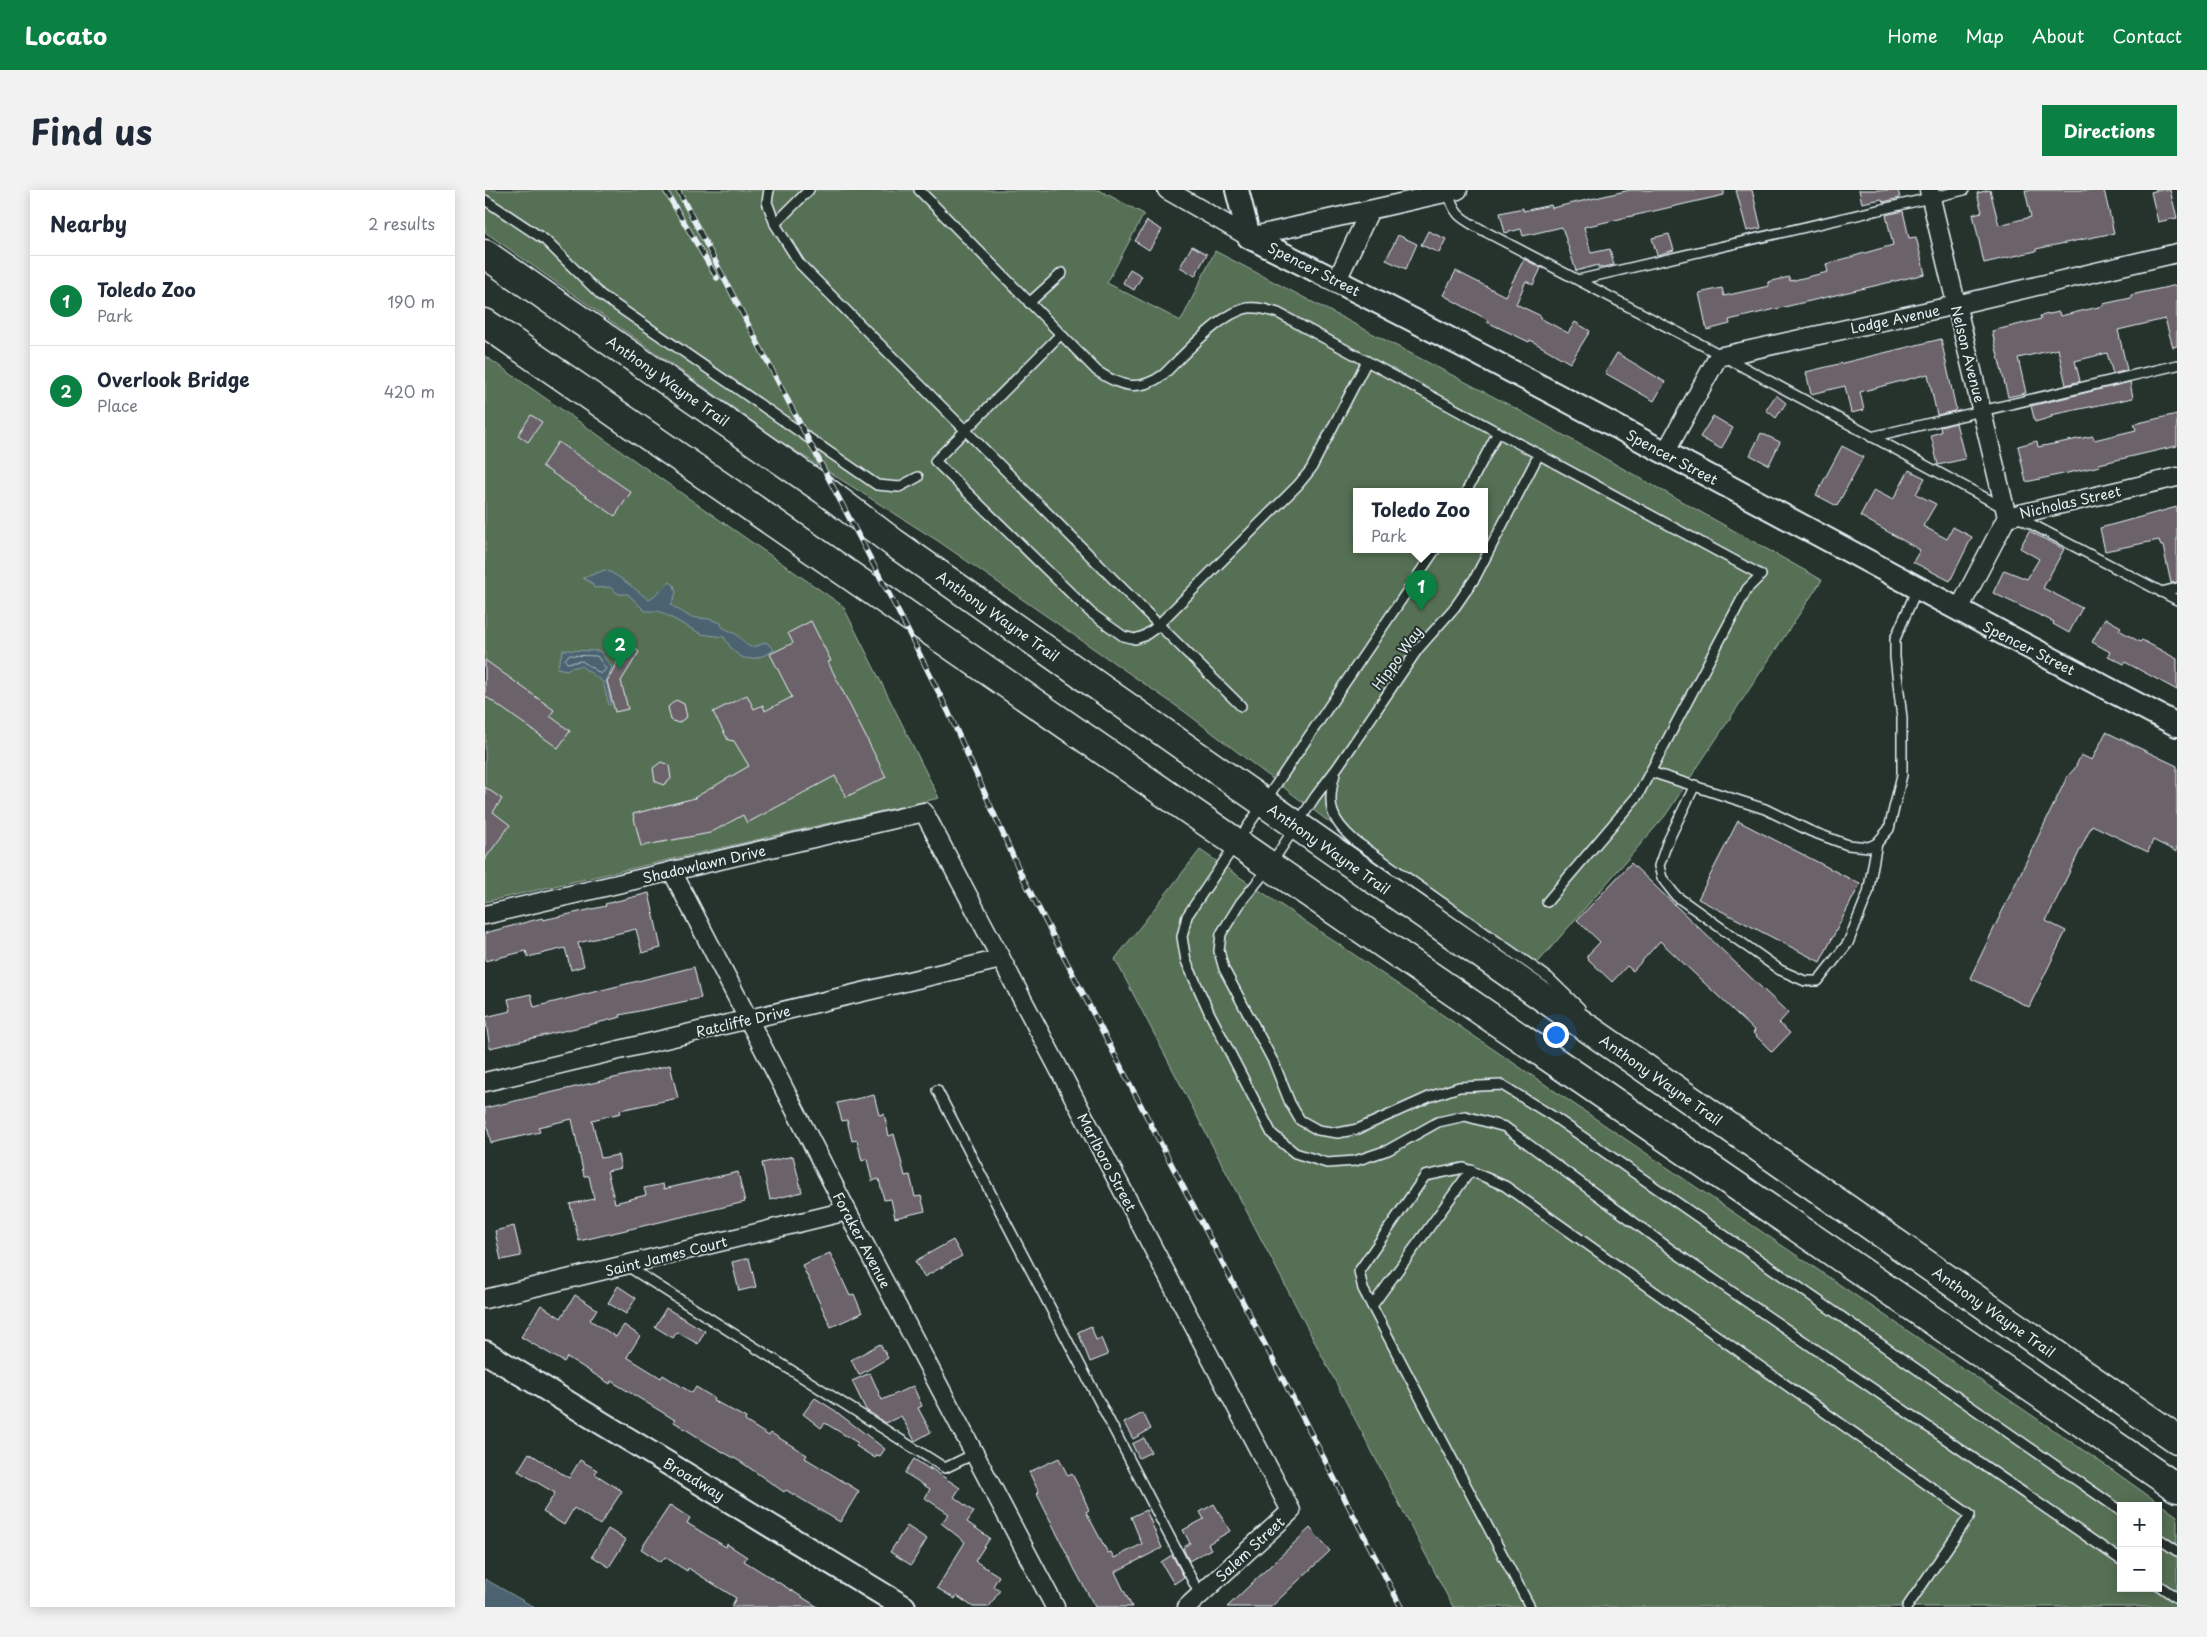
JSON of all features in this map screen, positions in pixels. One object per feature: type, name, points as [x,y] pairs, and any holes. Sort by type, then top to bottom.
[{"type":"highway","name":"Anthony Wayne Trail","points":[[485,254],[824,490],[894,543],[1296,826],[2177,1439]]},
{"type":"highway","points":[[485,322],[1236,843],[2177,1488]]},
{"type":"street","name":"Spencer Street","points":[[1167,190],[1249,237],[1337,280],[1665,453],[1958,611],[2177,725]]},
{"type":"street","points":[[1237,190],[1249,237],[1453,191]]},
{"type":"street","name":"Nelson Avenue","points":[[1929,194],[2009,514]]},
{"type":"street","points":[[1337,280],[1370,210]]},
{"type":"street","name":"Lodge Avenue","points":[[1723,356],[1956,305],[2177,253]]},
{"type":"street","points":[[1665,453],[1718,357],[1723,356]]},
{"type":"street","name":"Nicholas Street","points":[[1958,611],[2009,514],[2177,477]]},
{"type":"street","name":"Shadowlawn Drive","points":[[485,915],[924,812]]},
{"type":"street","name":"Marlboro Street","points":[[924,812],[1291,1511]]},
{"type":"street","name":"Foraker Avenue","points":[[672,871],[847,1211],[1055,1607]]},
{"type":"street","name":"Ratcliffe Drive","points":[[485,1082],[1001,959]]},
{"type":"street","name":"Saint James Court","points":[[485,1299],[847,1211]]},
{"type":"street","name":"Broadway","points":[[485,1352],[903,1607]]},
{"type":"street","name":"Salem Street","points":[[1187,1607],[1291,1511]]},
{"type":"lane","points":[[769,190],[767,202],[775,224],[800,264],[1241,706]]},
{"type":"lane","points":[[775,224],[809,190]]},
{"type":"lane","points":[[919,190],[1097,371],[1113,382],[1129,386],[1153,382],[1163,375],[1221,320],[1248,308],[1263,308],[1279,313],[1761,575],[1747,589],[1638,795],[1547,902]]},
{"type":"lane","points":[[1578,280],[1929,194],[1964,190]]},
{"type":"lane","points":[[1453,191],[1452,208],[1457,214],[1723,356],[2009,514],[2177,600]]},
{"type":"lane","points":[[485,200],[545,240],[601,295],[877,485],[899,487],[918,477]]},
{"type":"lane","points":[[1029,303],[1062,273]]},
{"type":"lane","points":[[1061,334],[935,461],[1091,613],[1123,636],[1135,639],[1145,636],[1158,624],[1311,469],[1367,361]]},
{"type":"lane","points":[[1871,437],[2177,365]]},
{"type":"lane","points":[[1468,488],[1498,432]]},
{"type":"lane","name":"Hippo Way","points":[[1488,553],[1539,454]]},
{"type":"lane","name":"Hippo Way","points":[[1433,553],[1187,916],[1182,937],[1186,961],[1210,1014],[1272,1134],[1295,1154],[1327,1163],[1355,1161],[1388,1150],[1438,1122],[1465,1116],[1505,1127],[1673,1251],[2117,1557]]},
{"type":"lane","name":"Hippo Way","points":[[1488,553],[1475,578],[1455,607],[1418,649],[1315,797],[1270,866],[1229,920],[1221,934],[1219,950],[1224,969],[1274,1062],[1290,1103],[1301,1120],[1318,1130],[1338,1134],[1375,1123],[1429,1097],[1459,1086],[1501,1085],[1561,1122],[2117,1508]]},
{"type":"lane","points":[[2161,592],[2177,588]]},
{"type":"lane","points":[[1651,772],[1765,809],[1810,831],[1848,845],[1869,848],[1877,843],[1889,829],[1902,775],[1902,718],[1895,657],[1895,639],[1917,589]]},
{"type":"lane","points":[[1337,768],[1330,793],[1331,811],[1339,827],[1355,841],[1549,978],[1632,1060]]},
{"type":"lane","points":[[1695,785],[1667,843],[1659,866],[1662,878],[1676,896],[1709,922],[1780,970],[1805,981],[1818,981],[1849,943],[1868,893],[1877,843]]},
{"type":"lane","points":[[937,1090],[1200,1595]]},
{"type":"lane","points":[[1530,1607],[1363,1289],[1359,1271],[1425,1176],[1464,1168],[1505,1186],[1970,1515],[1907,1607]]},
{"type":"lane","points":[[1372,1306],[1471,1170]]},
{"type":"lane","points":[[627,1266],[945,1468],[974,1454]]},
{"type":"lane","points":[[2162,1541],[2177,1551]]},
{"type":"lane","points":[[2162,1588],[2177,1598]]},
{"type":"green space","points":[[485,190],[1099,190],[1144,214],[1107,283],[1181,321],[1215,251],[1515,408],[1822,580],[1665,816],[1528,974],[1185,712],[938,541],[783,443],[485,232]]},
{"type":"green space","points":[[485,356],[843,606],[939,798],[485,902]]},
{"type":"green space","points":[[1200,850],[2157,1502],[2117,1502],[2117,1592],[2162,1592],[2162,1505],[2177,1516],[2177,1607],[1453,1607],[1115,959]]},
{"type":"water","points":[[605,570],[621,579],[649,600],[670,582],[674,585],[676,593],[671,605],[690,617],[709,619],[721,623],[722,627],[734,633],[750,647],[766,642],[774,650],[751,659],[745,658],[734,652],[724,637],[701,634],[659,611],[645,611],[628,594],[619,594],[609,587],[594,588],[592,583],[583,578]]},
{"type":"water","points":[[563,650],[600,651],[612,668],[606,679],[611,704],[609,705],[603,682],[581,666],[567,670],[557,668]]},
{"type":"water","points":[[485,1579],[534,1607],[485,1607]]},
{"type":"building","points":[[1630,190],[1724,190],[1724,195],[1584,227],[1591,253],[1610,249],[1614,265],[1598,268],[1598,265],[1576,271],[1562,227],[1523,236],[1521,229],[1505,233],[1500,213],[1523,208],[1523,211],[1551,205],[1552,208]]},
{"type":"building","points":[[1736,190],[1752,190],[1761,228],[1747,231]]},
{"type":"building","points":[[1859,190],[1898,190],[1900,198],[1883,202],[1882,199],[1862,203]]},
{"type":"building","points":[[1990,190],[1999,225],[2031,217],[2025,190],[2104,190],[2114,233],[2036,249],[2036,251],[1984,263],[1973,214],[1982,212],[1977,193]]},
{"type":"building","points":[[2170,190],[2177,218],[2158,222],[2151,192]]},
{"type":"building","points":[[1903,211],[1909,238],[1916,237],[1925,274],[1729,320],[1730,324],[1707,330],[1699,293],[1722,288],[1724,296],[1769,286],[1768,282],[1789,277],[1790,281],[1828,272],[1826,264],[1893,245],[1886,215]]},
{"type":"building","points":[[1147,221],[1162,230],[1149,250],[1135,241]]},
{"type":"building","points":[[1428,231],[1446,239],[1439,253],[1421,245]]},
{"type":"building","points":[[1669,234],[1674,250],[1657,255],[1652,238]]},
{"type":"building","points":[[1398,235],[1417,244],[1406,269],[1386,260]]},
{"type":"building","points":[[1192,246],[1207,254],[1195,276],[1180,267]]},
{"type":"building","points":[[1524,259],[1541,268],[1533,285],[1526,281],[1516,304],[1541,316],[1540,318],[1568,333],[1575,322],[1590,331],[1570,363],[1530,340],[1529,342],[1487,322],[1488,320],[1443,295],[1456,271],[1505,296]]},
{"type":"building","points":[[1130,269],[1142,276],[1134,290],[1123,283]]},
{"type":"building","points":[[2177,285],[2177,346],[2173,347],[2165,319],[2118,330],[2127,370],[2113,374],[2107,353],[2075,361],[2080,381],[2066,385],[2058,349],[2018,358],[2026,393],[2008,397],[1992,331],[2041,319],[2040,316],[2059,312],[2060,316],[2131,298],[2131,295]]},
{"type":"building","points":[[1941,339],[1956,409],[1954,411],[1937,415],[1928,374],[1860,392],[1864,410],[1851,413],[1845,386],[1811,394],[1806,372]]},
{"type":"building","points":[[1617,353],[1665,382],[1654,401],[1605,373]]},
{"type":"building","points":[[2130,382],[2133,398],[2051,415],[2052,417],[2035,422],[2031,406]]},
{"type":"building","points":[[1776,395],[1786,403],[1776,418],[1766,410]]},
{"type":"building","points":[[2177,414],[2177,446],[2099,464],[2100,466],[2026,482],[2018,446],[2037,441],[2038,447],[2093,436],[2094,440],[2136,430],[2134,424]]},
{"type":"building","points":[[531,415],[542,422],[528,442],[518,435]]},
{"type":"building","points":[[1713,416],[1733,428],[1721,449],[1700,437]]},
{"type":"building","points":[[1956,423],[1965,459],[1938,465],[1931,435],[1941,432],[1940,427]]},
{"type":"building","points":[[1761,433],[1780,442],[1769,465],[1750,455]]},
{"type":"building","points":[[558,442],[631,492],[615,516],[542,466]]},
{"type":"building","points":[[1842,446],[1863,457],[1837,506],[1816,495]]},
{"type":"building","points":[[1909,470],[1925,478],[1916,494],[1936,504],[1923,526],[1947,539],[1953,527],[1972,537],[1950,581],[1913,562],[1920,550],[1860,516],[1874,490],[1893,500]]},
{"type":"building","points":[[2177,507],[2177,582],[2171,583],[2163,546],[2161,546],[2159,540],[2105,551],[2100,528]]},
{"type":"building","points":[[2029,531],[2064,549],[2043,588],[2082,608],[2069,633],[2053,624],[2054,622],[1993,593],[2004,570],[2027,579],[2039,559],[2020,548]]},
{"type":"building","points":[[2105,618],[2121,627],[2119,630],[2140,642],[2142,640],[2177,659],[2177,690],[2125,662],[2124,664],[2108,656],[2110,652],[2092,642]]},
{"type":"building","points":[[811,621],[831,661],[828,662],[886,777],[846,797],[835,776],[747,823],[743,815],[710,833],[641,846],[633,814],[695,798],[749,766],[734,741],[728,740],[713,712],[747,695],[754,709],[763,705],[765,711],[792,697],[770,654],[793,643],[788,633]]},
{"type":"building","points":[[627,643],[639,652],[621,681],[628,709],[615,712],[607,681]]},
{"type":"building","points":[[485,660],[554,710],[550,716],[570,731],[558,748],[485,696]]},
{"type":"building","points":[[676,700],[684,704],[687,717],[678,723],[671,720],[668,707]]},
{"type":"building","points":[[2106,732],[2177,766],[2177,852],[2153,840],[2148,852],[2092,825],[2046,921],[2066,931],[2029,1007],[1970,978],[2067,777],[2075,768],[2081,755],[2092,760]]},
{"type":"building","points":[[661,762],[669,765],[671,779],[663,785],[655,781],[653,768]]},
{"type":"building","points":[[485,787],[502,799],[493,812],[510,825],[485,859]]},
{"type":"building","points":[[1738,821],[1860,884],[1820,962],[1698,899]]},
{"type":"building","points":[[1631,863],[1788,1013],[1779,1023],[1790,1033],[1772,1052],[1753,1033],[1755,1031],[1660,941],[1633,971],[1627,966],[1612,982],[1586,957],[1600,942],[1577,920]]},
{"type":"building","points":[[649,893],[661,948],[642,953],[636,929],[578,943],[584,966],[571,970],[565,948],[528,957],[526,951],[485,961],[485,933],[542,918],[543,920],[606,906],[605,904]]},
{"type":"building","points":[[694,967],[701,998],[620,1015],[621,1017],[490,1048],[485,1017],[511,1011],[508,999],[531,994],[534,1007]]},
{"type":"building","points":[[670,1065],[678,1098],[620,1110],[621,1113],[592,1120],[601,1158],[618,1155],[621,1168],[607,1171],[615,1203],[646,1195],[644,1188],[663,1184],[664,1189],[738,1172],[745,1202],[579,1241],[570,1204],[594,1199],[589,1176],[584,1176],[572,1119],[538,1127],[540,1132],[491,1143],[485,1118],[485,1108]]},
{"type":"building","points":[[874,1095],[879,1115],[884,1114],[889,1136],[894,1134],[905,1176],[910,1175],[915,1197],[921,1196],[925,1211],[895,1218],[891,1199],[884,1200],[879,1179],[872,1181],[867,1159],[862,1161],[857,1140],[852,1141],[847,1120],[842,1121],[837,1103]]},
{"type":"building","points":[[793,1156],[802,1192],[770,1200],[762,1163]]},
{"type":"building","points":[[514,1226],[521,1256],[501,1260],[495,1231]]},
{"type":"building","points":[[953,1240],[962,1256],[924,1277],[915,1261]]},
{"type":"building","points":[[830,1253],[850,1296],[854,1294],[862,1313],[831,1327],[802,1265]]},
{"type":"building","points":[[749,1258],[756,1287],[739,1291],[732,1262]]},
{"type":"building","points":[[618,1286],[636,1298],[626,1314],[608,1303]]},
{"type":"building","points":[[575,1295],[597,1309],[590,1320],[616,1337],[624,1325],[640,1336],[627,1357],[661,1378],[663,1375],[692,1393],[696,1387],[714,1398],[713,1400],[746,1418],[745,1421],[769,1436],[771,1433],[807,1455],[805,1458],[859,1491],[840,1522],[786,1490],[784,1492],[741,1462],[709,1444],[674,1422],[675,1420],[611,1381],[610,1384],[567,1357],[564,1362],[521,1337],[541,1305],[561,1318]]},
{"type":"building","points":[[666,1308],[705,1331],[698,1344],[677,1332],[673,1338],[655,1327]]},
{"type":"building","points":[[1091,1326],[1096,1340],[1101,1338],[1108,1355],[1090,1362],[1078,1332]]},
{"type":"building","points":[[880,1344],[888,1358],[859,1375],[851,1360]]},
{"type":"building","points":[[870,1373],[882,1400],[913,1386],[922,1406],[918,1408],[931,1432],[915,1441],[901,1416],[886,1423],[866,1410],[852,1381]]},
{"type":"building","points":[[815,1398],[885,1449],[880,1456],[877,1455],[875,1458],[856,1446],[858,1443],[825,1423],[821,1428],[803,1414]]},
{"type":"building","points":[[1143,1413],[1151,1429],[1133,1439],[1124,1423]]},
{"type":"building","points":[[1144,1438],[1151,1452],[1139,1458],[1132,1444]]},
{"type":"building","points":[[529,1453],[569,1478],[580,1460],[597,1470],[595,1474],[622,1491],[600,1525],[574,1508],[564,1525],[543,1512],[555,1493],[518,1471]]},
{"type":"building","points":[[1059,1458],[1068,1476],[1072,1474],[1089,1510],[1086,1512],[1108,1553],[1111,1552],[1114,1558],[1142,1544],[1131,1517],[1146,1510],[1162,1548],[1115,1572],[1132,1607],[1095,1607],[1037,1494],[1039,1492],[1029,1472]]},
{"type":"building","points":[[914,1459],[960,1488],[954,1497],[974,1512],[967,1522],[990,1538],[975,1561],[999,1576],[993,1586],[1000,1590],[989,1607],[973,1607],[957,1596],[955,1599],[937,1588],[965,1542],[941,1523],[949,1514],[925,1498],[930,1489],[905,1473]]},
{"type":"building","points":[[1214,1504],[1230,1531],[1208,1544],[1211,1549],[1189,1561],[1183,1548],[1190,1543],[1183,1530],[1204,1519],[1200,1512]]},
{"type":"building","points":[[670,1505],[690,1518],[687,1523],[726,1547],[727,1544],[747,1557],[744,1561],[818,1607],[731,1607],[736,1598],[688,1568],[687,1571],[665,1557],[661,1562],[641,1549]]},
{"type":"building","points":[[907,1526],[927,1539],[911,1565],[890,1552]]},
{"type":"building","points":[[1310,1528],[1330,1551],[1271,1607],[1227,1607]]},
{"type":"building","points":[[608,1529],[626,1540],[609,1567],[592,1556]]},
{"type":"building","points":[[1172,1555],[1184,1577],[1174,1584],[1161,1562]]},
{"type":"railway","points":[[665,190],[717,278]]},
{"type":"railway","points":[[678,190],[902,619],[948,711],[1021,874],[1401,1607]]},
{"type":"place","name":"Toledo Zoo","points":[[1421,611]]},
{"type":"place","name":"Overlook Bridge","points":[[620,669]]}]
